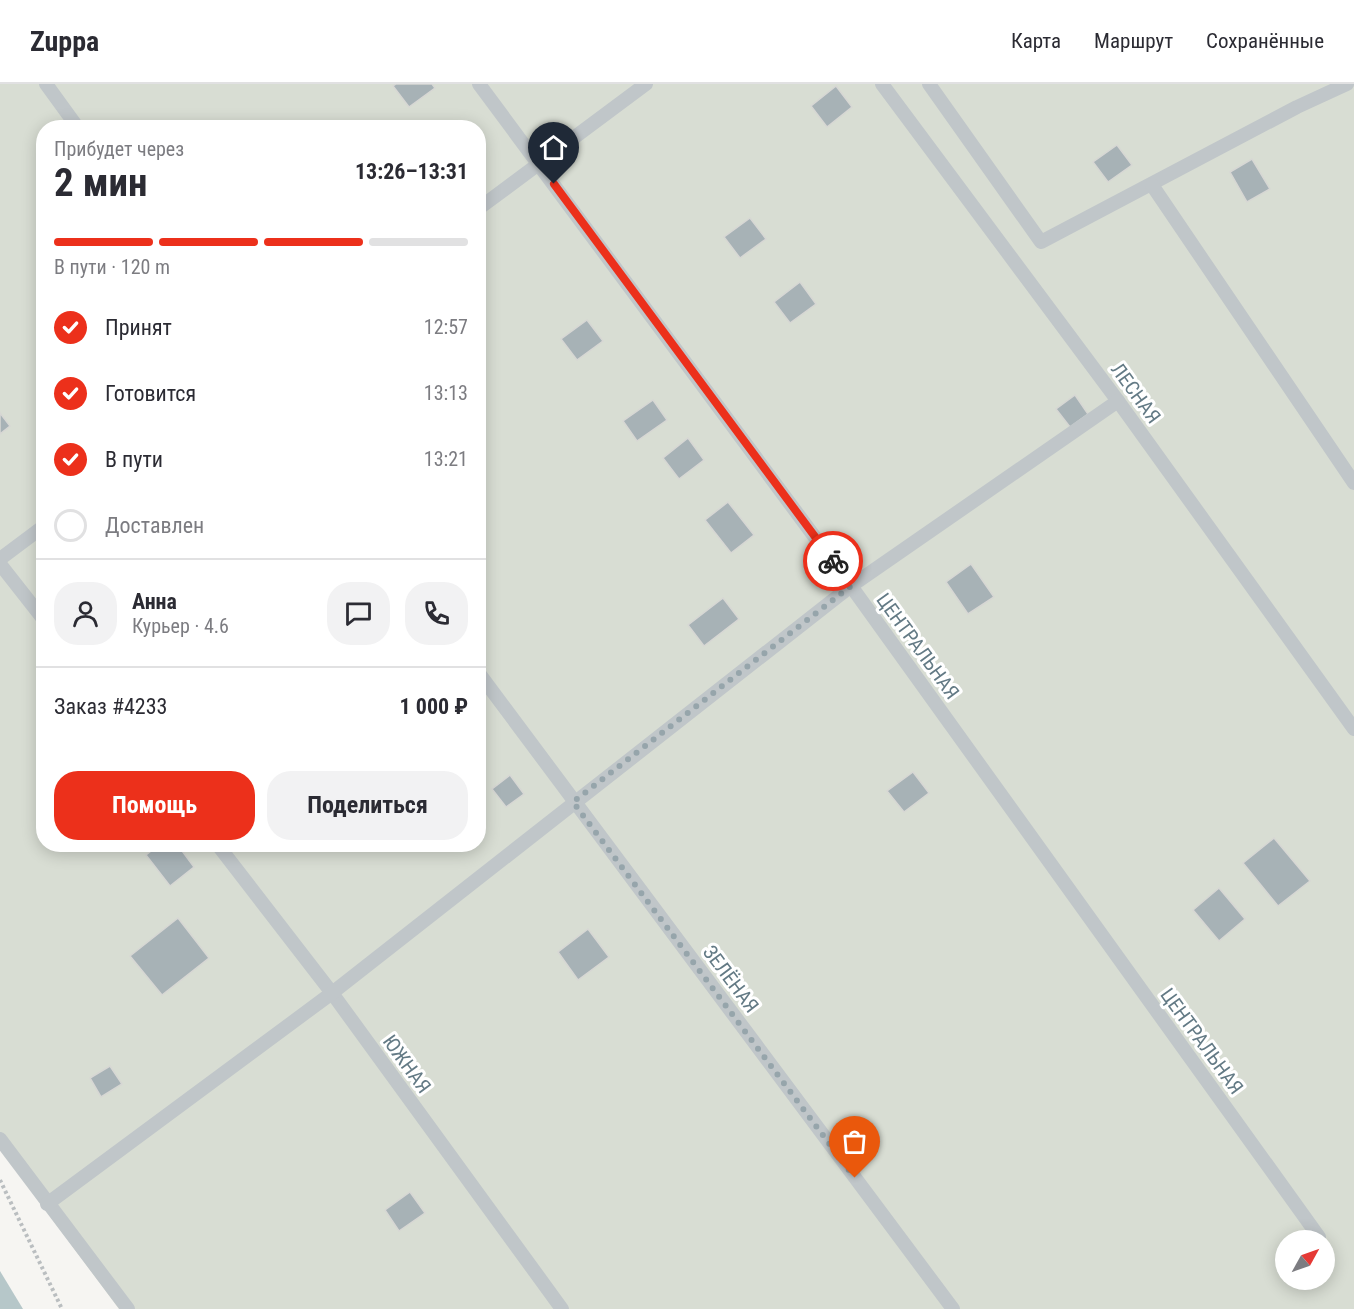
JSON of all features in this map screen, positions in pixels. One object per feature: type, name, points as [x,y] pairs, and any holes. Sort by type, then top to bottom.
[{"type":"lane","points":[[46,84],[72,120]]},
{"type":"lane","name":"ЦЕНТРАЛЬНАЯ","points":[[479,84],[851,586],[1314,1230]]},
{"type":"lane","points":[[486,203],[646,84]]},
{"type":"lane","name":"ЛЕСНАЯ","points":[[882,84],[1118,401],[1354,729]]},
{"type":"lane","points":[[929,84],[1041,242],[1152,186],[1297,107],[1349,84],[1354,89]]},
{"type":"lane","points":[[1152,186],[1354,483]]},
{"type":"lane","points":[[47,1204],[332,993],[851,586],[1118,401]]},
{"type":"lane","points":[[0,559],[36,532]]},
{"type":"lane","points":[[0,564],[36,610]]},
{"type":"lane","name":"ЗЕЛЁНАЯ","points":[[486,683],[953,1309]]},
{"type":"lane","name":"ЮЖНАЯ","points":[[223,852],[332,993],[562,1309]]},
{"type":"lane","points":[[0,1139],[128,1309]]},
{"type":"path","points":[[0,1180],[62,1309]]},
{"type":"shaded area","points":[[0,84],[1354,84],[1354,1309],[119,1309],[0,1149]]},
{"type":"shaded area","points":[[0,1271],[23,1309],[0,1309]]},
{"type":"building","points":[[396,84],[432,84],[435,88],[409,107],[393,86]]},
{"type":"building","points":[[836,86],[852,107],[827,127],[811,106]]},
{"type":"building","points":[[1117,145],[1132,165],[1108,182],[1093,162]]},
{"type":"building","points":[[1252,159],[1270,189],[1247,202],[1230,172]]},
{"type":"building","points":[[750,218],[766,239],[740,258],[724,237]]},
{"type":"building","points":[[800,282],[816,304],[790,323],[774,302]]},
{"type":"building","points":[[587,320],[603,341],[577,360],[561,339]]},
{"type":"building","points":[[1075,395],[1088,414],[1070,427],[1056,409]]},
{"type":"building","points":[[653,400],[667,420],[637,441],[623,421]]},
{"type":"building","points":[[0,413],[10,426],[0,434]]},
{"type":"building","points":[[688,438],[704,460],[679,479],[663,458]]},
{"type":"building","points":[[728,502],[754,535],[731,553],[705,520]]},
{"type":"building","points":[[971,564],[994,597],[968,614],[946,582]]},
{"type":"building","points":[[723,598],[739,619],[704,646],[688,625]]},
{"type":"building","points":[[913,772],[929,793],[904,812],[887,791]]},
{"type":"building","points":[[510,775],[524,794],[506,807],[492,789]]},
{"type":"building","points":[[1274,838],[1310,881],[1278,906],[1243,863]]},
{"type":"building","points":[[150,852],[183,852],[194,867],[170,886],[146,855]]},
{"type":"building","points":[[1219,888],[1245,919],[1219,941],[1193,910]]},
{"type":"building","points":[[178,918],[209,958],[162,995],[130,956]]},
{"type":"building","points":[[588,929],[609,957],[578,980],[558,952]]},
{"type":"building","points":[[110,1066],[122,1084],[101,1097],[90,1078]]},
{"type":"building","points":[[410,1192],[425,1213],[399,1231],[385,1210]]},
{"type":"way so far","points":[[833,561],[851,586],[573,802],[855,1178]]},
{"type":"route","points":[[554,184],[833,561]]}]
